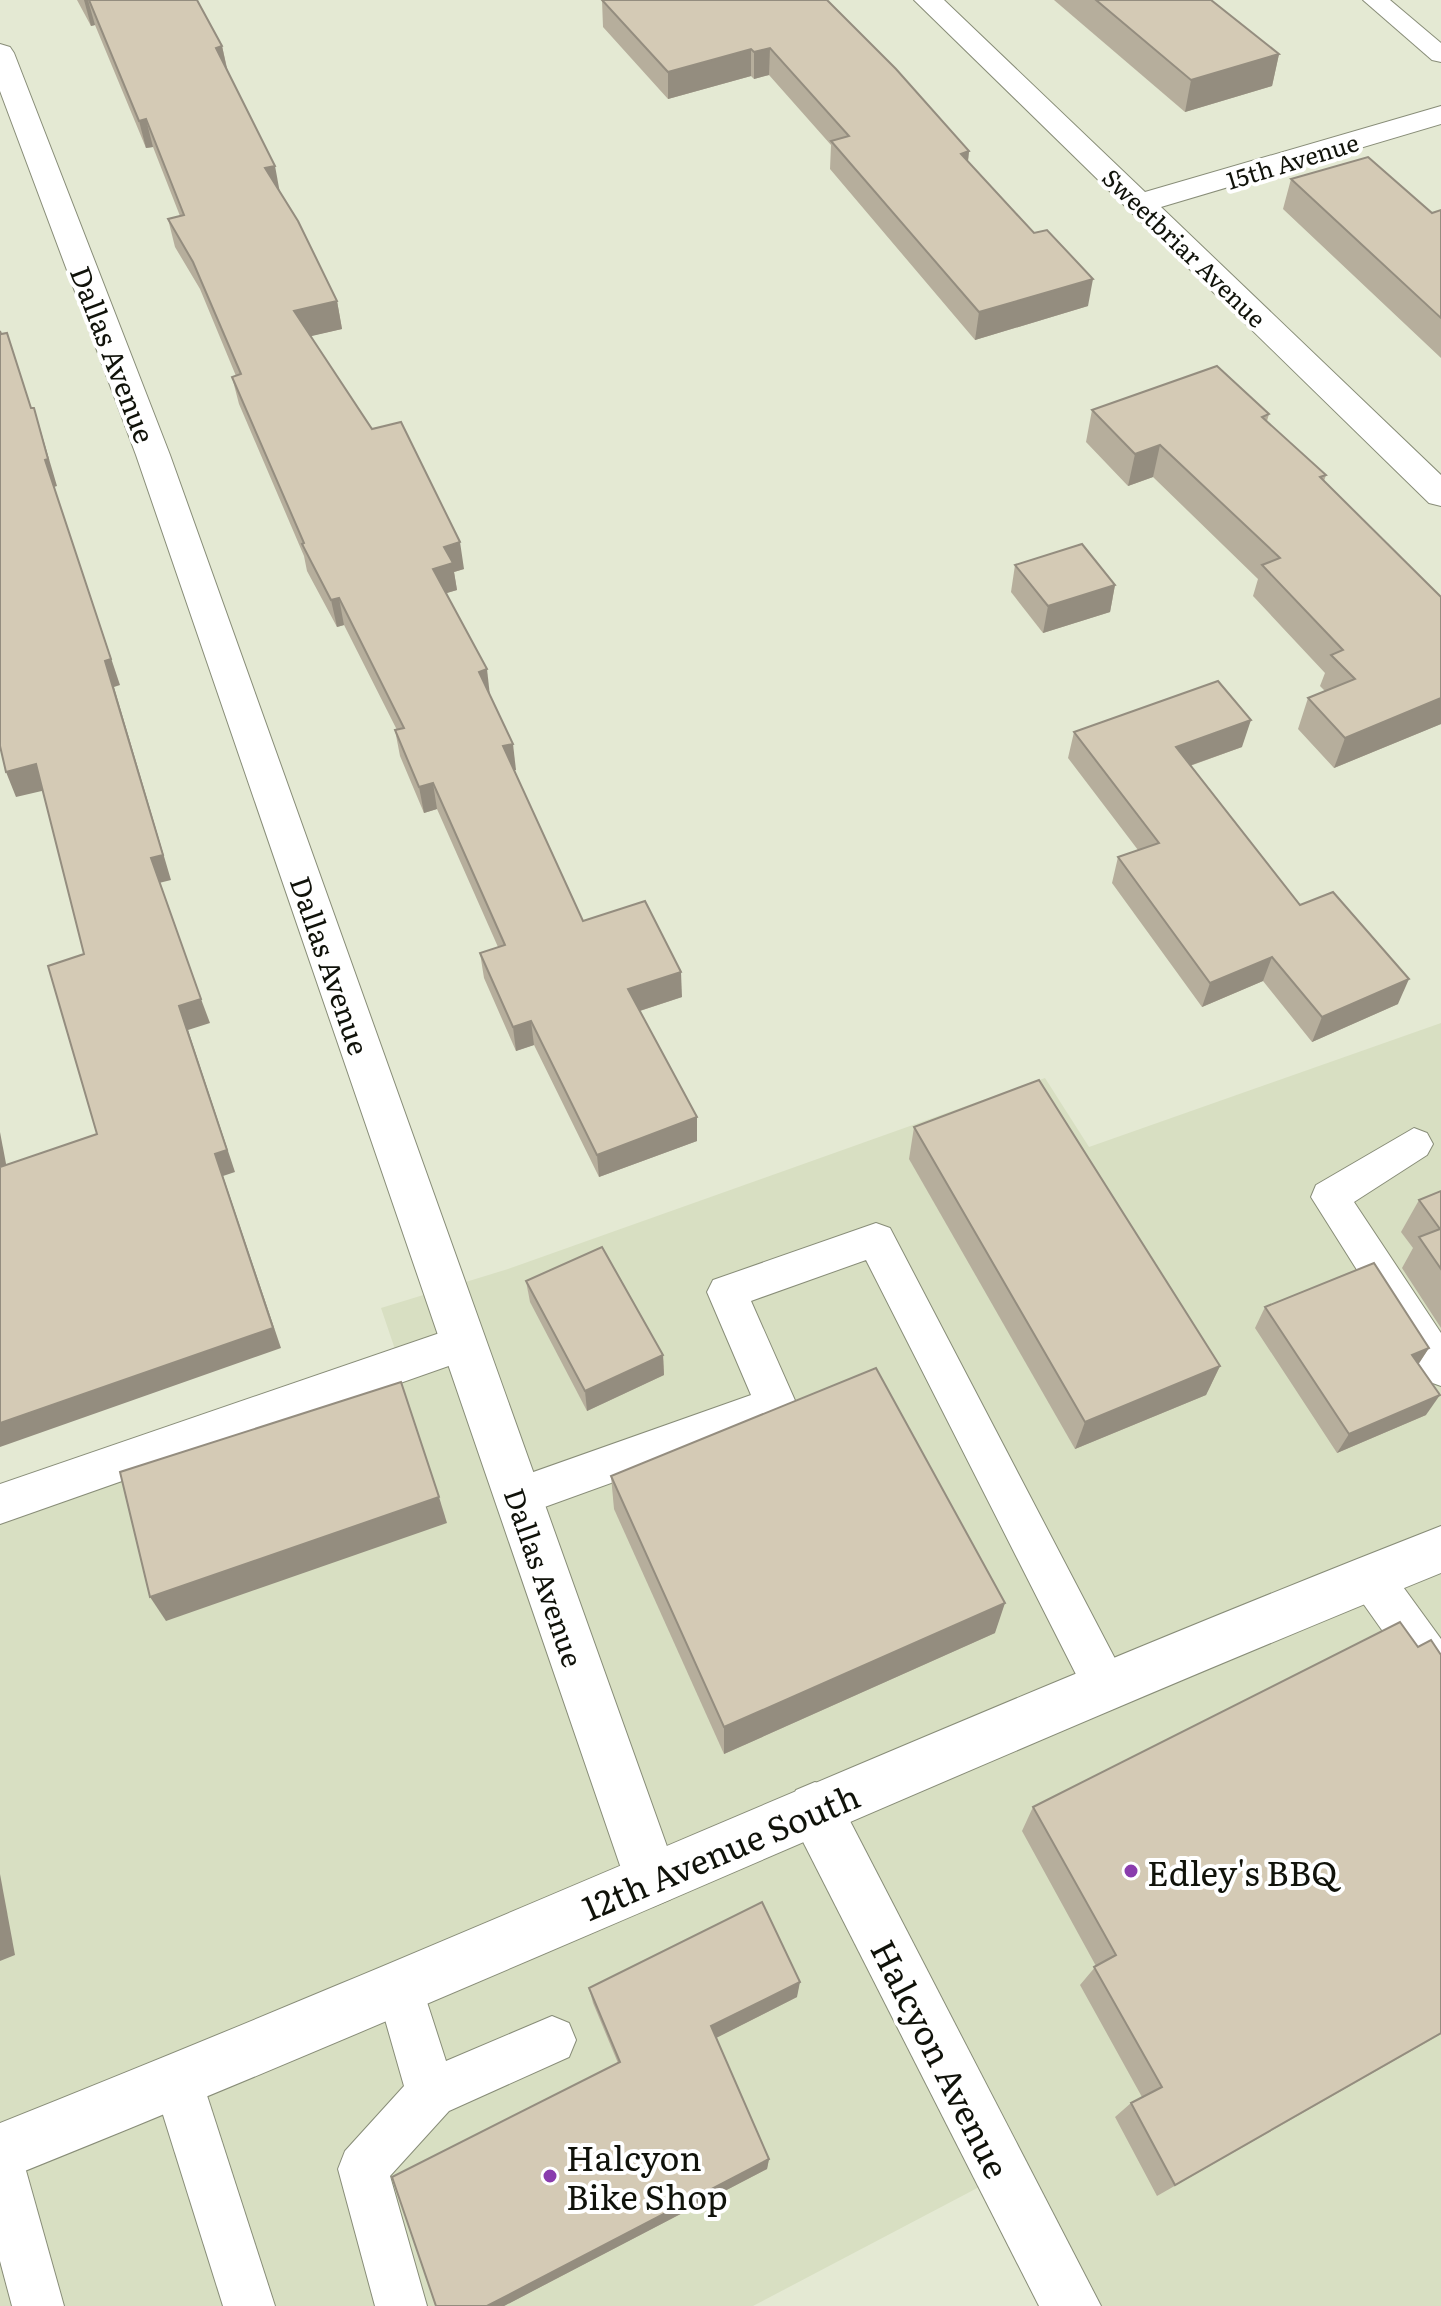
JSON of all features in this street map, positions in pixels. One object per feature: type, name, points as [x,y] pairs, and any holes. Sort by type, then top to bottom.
[{"type":"street","name":"Sweetbriar Avenue","points":[[928,0],[1037,108],[1142,203],[1441,495]]},
{"type":"street","name":"Dallas Avenue","points":[[0,53],[153,455],[652,1880]]},
{"type":"street","name":"15th Avenue","points":[[1142,203],[1441,115]]},
{"type":"street","name":"12th Avenue South","points":[[0,2152],[178,2083],[815,1809],[1441,1549]]},
{"type":"street","name":"Halcyon Avenue","points":[[815,1809],[1071,2306]]},
{"type":"lane","points":[[1375,0],[1441,55]]},
{"type":"lane","points":[[1414,1144],[1330,1197],[1441,1368]]},
{"type":"lane","points":[[517,1497],[776,1405],[727,1292],[876,1240],[1106,1687]]},
{"type":"lane","points":[[0,1504],[463,1343]]},
{"type":"lane","points":[[1370,1577],[1441,1676]]},
{"type":"lane","points":[[400,1988],[431,2093]]},
{"type":"lane","points":[[401,2306],[363,2169],[431,2093],[552,2040]]},
{"type":"lane","points":[[178,2083],[249,2306]]},
{"type":"lane","points":[[0,2167],[38,2306]]},
{"type":"shaded area","points":[[1441,1023],[1441,2306],[1071,2306],[1002,2175],[753,2306],[0,2306],[0,1504],[400,1364],[381,1308],[508,1269],[1045,1078],[1089,1147]]},
{"type":"building","points":[[89,0],[197,0],[222,46],[216,48],[275,166],[265,168],[298,221],[337,301],[294,311],[372,429],[401,422],[460,542],[444,547],[453,563],[433,569],[487,669],[479,672],[513,744],[503,746],[583,921],[645,901],[681,972],[628,989],[697,1117],[597,1155],[531,1021],[513,1027],[480,953],[505,945],[433,783],[419,787],[395,730],[404,728],[339,598],[331,600],[302,544],[232,377],[241,374],[193,262],[168,219],[184,215],[146,119],[139,121]]},
{"type":"building","points":[[602,0],[827,0],[896,69],[969,151],[961,154],[1034,233],[1047,230],[1093,279],[979,312],[831,141],[849,136],[770,48],[754,52],[751,49],[668,72]]},
{"type":"building","points":[[1096,0],[1211,0],[1279,54],[1191,80]]},
{"type":"building","points":[[1368,157],[1432,213],[1441,210],[1441,318],[1291,179]]},
{"type":"building","points":[[0,331],[1,334],[7,333],[31,408],[34,408],[48,459],[45,460],[111,659],[105,661],[163,855],[151,858],[201,999],[179,1006],[227,1150],[215,1154],[273,1328],[0,1423],[0,1167],[97,1134],[48,966],[84,954],[36,764],[6,772],[0,746]]},
{"type":"building","points":[[1217,366],[1269,414],[1262,417],[1326,475],[1320,477],[1441,597],[1441,698],[1345,738],[1308,698],[1355,679],[1331,655],[1343,650],[1262,565],[1280,558],[1160,445],[1135,454],[1092,410]]},
{"type":"building","points":[[1082,544],[1115,585],[1048,606],[1015,565]]},
{"type":"building","points":[[1218,681],[1251,720],[1176,747],[1300,905],[1333,892],[1409,979],[1322,1017],[1272,957],[1210,983],[1118,857],[1159,843],[1074,732]]},
{"type":"building","points":[[1039,1080],[1220,1366],[1085,1422],[914,1127]]},
{"type":"building","points":[[1441,1191],[1441,1269],[1419,1237],[1440,1229],[1419,1200]]},
{"type":"building","points":[[602,1247],[663,1355],[585,1391],[526,1281]]},
{"type":"building","points":[[1374,1263],[1429,1348],[1412,1355],[1440,1395],[1349,1434],[1265,1307]]},
{"type":"building","points":[[876,1368],[1005,1603],[724,1727],[611,1476]]},
{"type":"building","points":[[401,1382],[439,1497],[150,1597],[120,1472]]},
{"type":"building","points":[[1400,1622],[1418,1647],[1431,1640],[1441,1655],[1441,2033],[1175,2185],[1131,2103],[1162,2087],[1094,1967],[1116,1955],[1033,1807]]},
{"type":"building","points":[[762,1902],[800,1982],[711,2026],[769,2159],[487,2306],[436,2306],[392,2177],[620,2062],[589,1988]]},
{"type":"place","name":"Edley's BBQ","points":[[1131,1871]]},
{"type":"place","name":"Halcyon Bike Shop","points":[[550,2176]]}]
